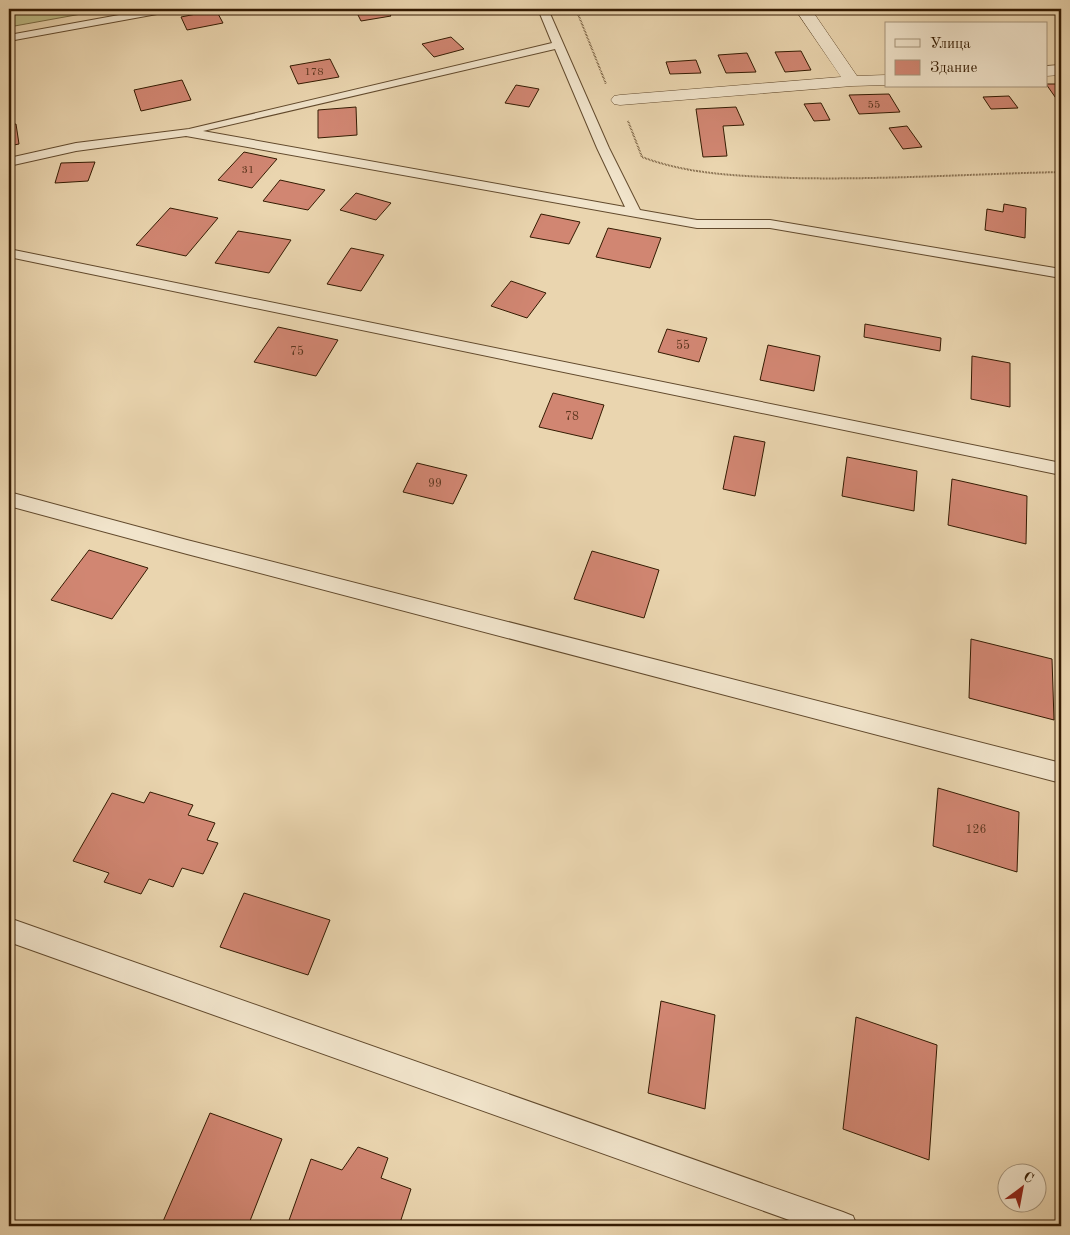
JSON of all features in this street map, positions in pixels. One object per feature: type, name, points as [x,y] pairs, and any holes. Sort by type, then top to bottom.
[{"type":"street","points":[[803,9],[852,82]]},
{"type":"street","points":[[1048,71],[1061,70]]},
{"type":"street","points":[[620,100],[885,80]]},
{"type":"lane","points":[[9,38],[168,9]]},
{"type":"lane","points":[[543,9],[603,148],[634,211]]},
{"type":"lane","points":[[9,162],[76,147],[186,132],[559,45]]},
{"type":"lane","points":[[186,132],[450,181],[634,211],[698,224],[770,224],[1061,274]]},
{"type":"lane","points":[[9,253],[1061,469]]},
{"type":"lane","points":[[9,499],[186,547],[1061,773]]},
{"type":"lane","points":[[9,930],[843,1226]]},
{"type":"path","points":[[576,9],[592,47],[603,81],[620,100],[642,157],[662,166],[710,175],[822,179],[1061,172]]},
{"type":"shaded area","points":[[9,9],[109,9],[9,27]]},
{"type":"building","points":[[386,9],[391,16],[361,21],[357,13]]},
{"type":"building","points":[[216,10],[223,23],[187,30],[181,17]]},
{"type":"building","points":[[451,37],[464,49],[434,57],[422,44]]},
{"type":"building","points":[[801,51],[811,70],[785,72],[775,52]]},
{"type":"building","points":[[747,53],[756,72],[726,73],[718,55]]},
{"type":"building","points":[[330,59],[339,77],[298,84],[290,66]]},
{"type":"building","points":[[696,60],[701,73],[670,74],[666,62]]},
{"type":"building","points":[[182,80],[191,100],[141,111],[134,90]]},
{"type":"building","points":[[1048,84],[1061,84],[1060,104],[1048,87]]},
{"type":"building","points":[[516,85],[539,89],[529,107],[505,103]]},
{"type":"building","points":[[889,94],[900,112],[859,114],[849,95]]},
{"type":"building","points":[[1009,96],[1018,108],[991,109],[983,97]]},
{"type":"building","points":[[821,103],[830,120],[814,121],[804,104]]},
{"type":"building","points":[[356,107],[357,135],[318,138],[318,110]]},
{"type":"building","points":[[736,107],[744,125],[723,126],[727,156],[703,157],[696,109]]},
{"type":"building","points":[[16,124],[19,144],[9,146],[9,125]]},
{"type":"building","points":[[907,126],[922,147],[903,149],[889,128]]},
{"type":"building","points":[[244,152],[277,159],[252,188],[218,180]]},
{"type":"building","points":[[95,162],[88,181],[55,183],[61,163]]},
{"type":"building","points":[[280,180],[325,190],[308,210],[263,201]]},
{"type":"building","points":[[356,193],[391,203],[376,220],[340,210]]},
{"type":"building","points":[[1004,204],[1026,208],[1025,238],[985,230],[987,209],[1003,212]]},
{"type":"building","points":[[170,208],[218,218],[186,256],[136,245]]},
{"type":"building","points":[[541,214],[580,222],[569,244],[530,237]]},
{"type":"building","points":[[608,228],[661,238],[650,268],[596,257]]},
{"type":"building","points":[[238,231],[291,240],[269,273],[215,263]]},
{"type":"building","points":[[351,248],[384,255],[361,291],[327,284]]},
{"type":"building","points":[[511,281],[546,293],[527,318],[491,306]]},
{"type":"building","points":[[865,324],[941,338],[940,351],[864,337]]},
{"type":"building","points":[[278,327],[338,340],[316,376],[254,362]]},
{"type":"building","points":[[667,329],[707,338],[699,362],[658,352]]},
{"type":"building","points":[[768,345],[820,356],[814,391],[760,380]]},
{"type":"building","points":[[972,356],[1010,363],[1010,407],[971,399]]},
{"type":"building","points":[[553,393],[604,405],[592,439],[539,427]]},
{"type":"building","points":[[734,436],[765,442],[755,496],[723,489]]},
{"type":"building","points":[[847,457],[917,471],[914,511],[842,496]]},
{"type":"building","points":[[417,463],[467,475],[453,504],[403,492]]},
{"type":"building","points":[[952,479],[1027,496],[1026,544],[948,525]]},
{"type":"building","points":[[89,550],[148,568],[112,619],[51,600]]},
{"type":"building","points":[[592,551],[659,570],[644,618],[574,599]]},
{"type":"building","points":[[971,639],[1052,659],[1054,720],[969,698]]},
{"type":"building","points":[[938,788],[1019,812],[1017,872],[933,846]]},
{"type":"building","points":[[150,792],[193,805],[188,815],[215,823],[207,840],[218,843],[203,874],[182,868],[173,887],[149,879],[141,894],[104,882],[109,873],[73,861],[112,793],[144,803]]},
{"type":"building","points":[[244,893],[330,920],[308,975],[220,947]]},
{"type":"building","points":[[661,1001],[715,1015],[705,1109],[648,1093]]},
{"type":"building","points":[[856,1017],[937,1045],[929,1160],[843,1129]]},
{"type":"building","points":[[210,1113],[282,1139],[248,1226],[161,1226]]},
{"type":"building","points":[[358,1147],[388,1158],[381,1178],[411,1189],[399,1226],[287,1226],[311,1159],[342,1170]]}]
